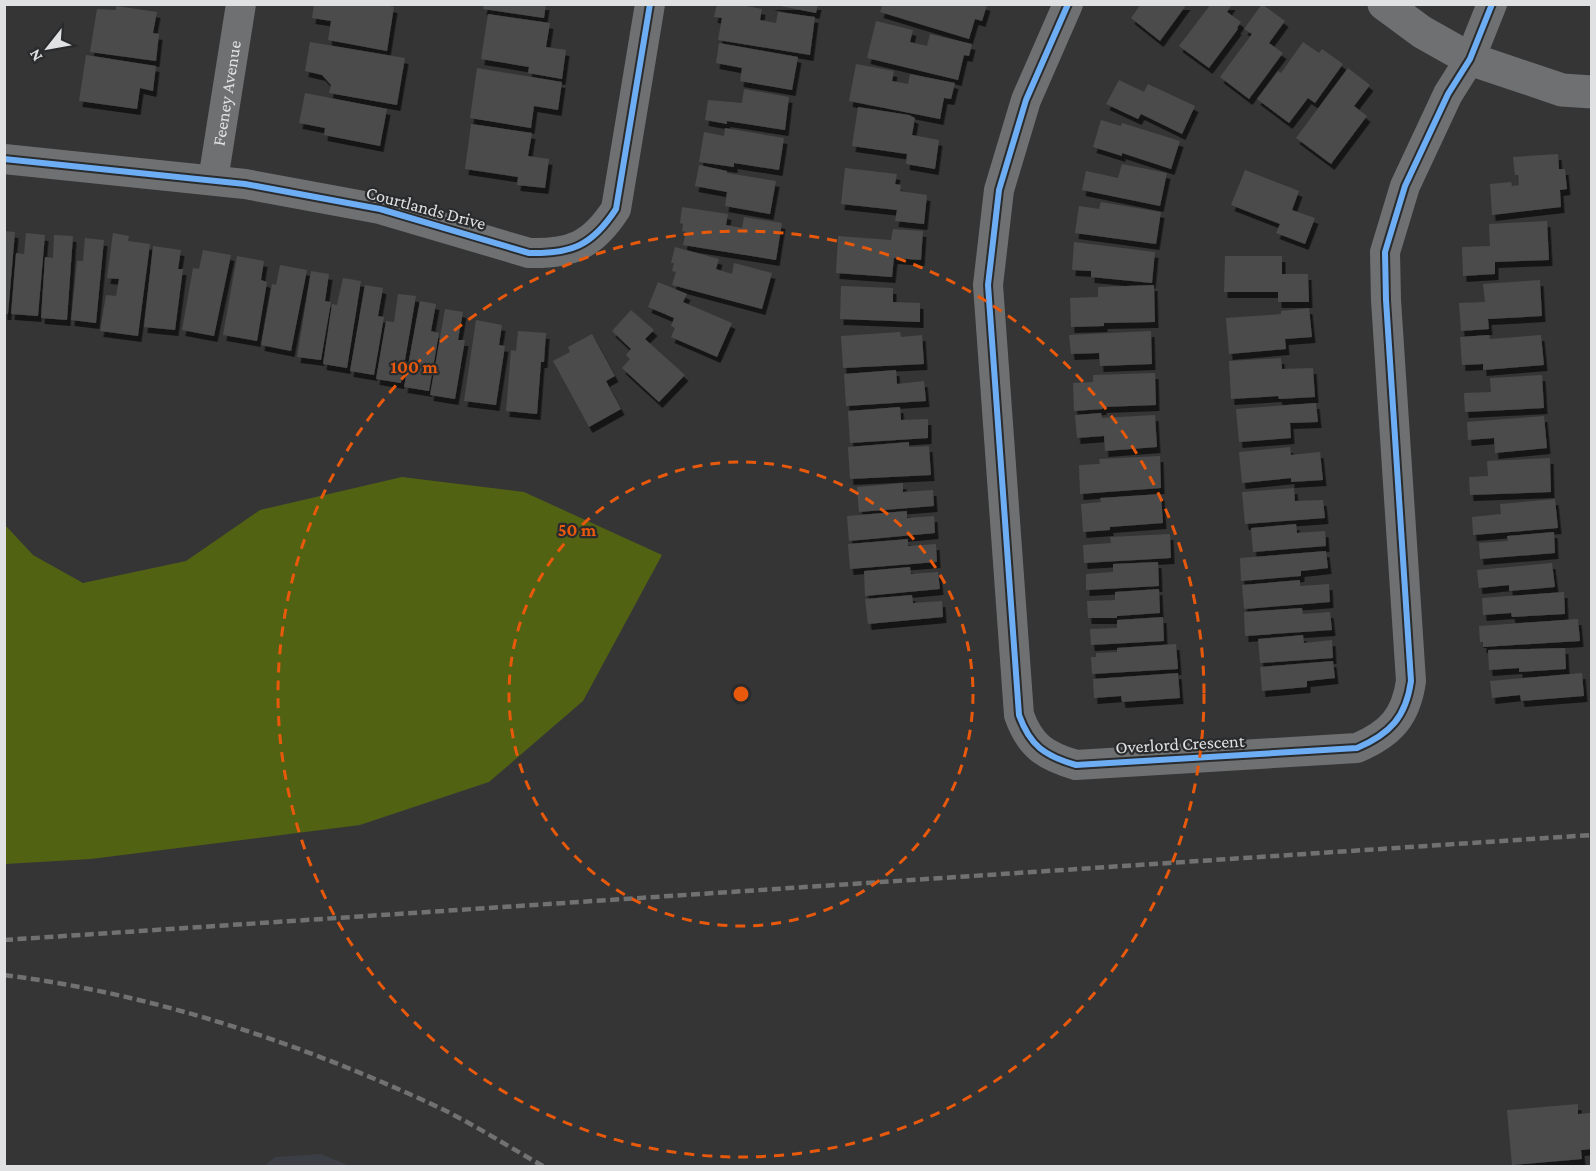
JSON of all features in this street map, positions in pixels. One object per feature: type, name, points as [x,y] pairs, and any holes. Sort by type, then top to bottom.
[{"type":"street","name":"Feeney Avenue","points":[[213,180],[241,4]]},
{"type":"street","name":"Courtlands Drive","points":[[4,159],[213,180],[380,209],[529,253],[554,253],[568,250],[590,239],[605,226],[616,209],[650,4]]},
{"type":"street","name":"Overlord Crescent","points":[[1068,4],[1026,100],[999,190],[988,285],[1019,715],[1026,733],[1036,746],[1060,760],[1076,765],[1357,748],[1375,740],[1390,729],[1400,717],[1409,695],[1411,681],[1386,300],[1385,252],[1405,186],[1449,94],[1470,59],[1492,4]]},
{"type":"street","points":[[1384,4],[1422,32],[1470,59],[1562,90],[1592,92]]},
{"type":"shaded area","points":[[321,1154],[350,1166],[265,1166],[275,1157]]},
{"type":"green space","points":[[402,477],[524,492],[662,555],[583,701],[489,782],[360,825],[91,859],[5,864],[5,525],[33,555],[83,583],[186,561],[260,510]]},
{"type":"building","points":[[314,4],[380,4],[394,7],[387,51],[328,40],[331,21],[312,18]]},
{"type":"building","points":[[484,4],[546,4],[544,18],[483,9]]},
{"type":"building","points":[[717,4],[736,4],[762,9],[760,20],[776,23],[778,12],[815,17],[810,55],[718,40],[722,18],[714,17]]},
{"type":"building","points":[[770,4],[818,4],[816,13]]},
{"type":"building","points":[[883,4],[987,5],[982,21],[975,19],[969,39],[880,12]]},
{"type":"building","points":[[1141,4],[1187,4],[1160,41],[1131,18]]},
{"type":"building","points":[[1211,4],[1232,4],[1227,12],[1241,22],[1209,68],[1179,46]]},
{"type":"building","points":[[1262,4],[1285,21],[1269,43],[1283,53],[1249,99],[1220,77],[1252,34],[1244,29]]},
{"type":"building","points":[[116,6],[157,12],[153,33],[159,34],[156,61],[90,52],[97,9],[116,10]]},
{"type":"building","points":[[488,14],[550,23],[546,47],[566,50],[562,79],[528,73],[529,67],[481,59]]},
{"type":"building","points":[[876,21],[913,30],[910,42],[927,46],[930,34],[972,44],[969,56],[964,55],[958,80],[867,58]]},
{"type":"building","points":[[310,42],[405,58],[397,105],[329,93],[331,85],[322,75],[305,71]]},
{"type":"building","points":[[1303,42],[1319,53],[1322,49],[1343,64],[1315,103],[1308,98],[1289,123],[1257,99],[1278,71],[1281,73]]},
{"type":"building","points":[[719,43],[798,57],[792,90],[740,81],[742,68],[716,63]]},
{"type":"building","points":[[86,55],[156,66],[153,91],[140,88],[137,109],[79,101]]},
{"type":"building","points":[[856,64],[894,71],[892,81],[908,84],[910,74],[955,83],[951,99],[944,98],[940,119],[849,101]]},
{"type":"building","points":[[477,68],[562,82],[558,110],[534,106],[531,128],[470,118]]},
{"type":"building","points":[[1348,68],[1370,85],[1354,106],[1367,116],[1331,164],[1296,138]]},
{"type":"building","points":[[1119,80],[1144,92],[1148,84],[1195,106],[1182,134],[1141,114],[1138,119],[1106,104]]},
{"type":"building","points":[[744,89],[789,97],[785,130],[705,120],[708,100],[742,103]]},
{"type":"building","points":[[305,93],[387,109],[380,146],[324,135],[325,128],[299,123]]},
{"type":"building","points":[[858,107],[909,115],[915,118],[912,135],[939,140],[935,169],[906,164],[907,154],[852,146]]},
{"type":"building","points":[[1101,120],[1121,126],[1122,123],[1180,141],[1171,169],[1122,153],[1122,156],[1093,147]]},
{"type":"building","points":[[471,124],[532,133],[528,156],[549,159],[545,188],[517,185],[518,177],[465,169]]},
{"type":"building","points":[[725,128],[784,138],[779,170],[734,163],[734,167],[699,162],[704,132],[724,136]]},
{"type":"building","points":[[1558,154],[1559,169],[1565,169],[1567,189],[1560,190],[1561,207],[1492,215],[1490,184],[1511,182],[1512,186],[1519,185],[1518,175],[1515,175],[1513,157]]},
{"type":"building","points":[[1122,164],[1167,173],[1160,206],[1082,190],[1086,171],[1118,178]]},
{"type":"building","points":[[699,165],[727,171],[727,173],[776,181],[770,214],[725,206],[727,192],[695,186]]},
{"type":"building","points":[[845,168],[897,174],[895,184],[901,185],[900,191],[927,195],[924,224],[895,221],[897,210],[841,204]]},
{"type":"building","points":[[1245,170],[1299,191],[1292,210],[1315,218],[1305,244],[1276,233],[1280,224],[1231,205]]},
{"type":"building","points":[[1101,202],[1161,212],[1156,244],[1075,233],[1079,206],[1099,209]]},
{"type":"building","points":[[682,207],[728,214],[726,225],[742,228],[744,217],[782,223],[776,260],[683,245],[686,232],[682,231],[683,224],[680,223]]},
{"type":"building","points":[[1547,221],[1549,260],[1495,262],[1495,274],[1463,276],[1462,247],[1490,246],[1489,224]]},
{"type":"building","points":[[893,229],[923,231],[921,260],[894,258],[892,277],[836,273],[838,236],[891,240]]},
{"type":"building","points":[[4,231],[15,232],[8,314],[4,314]]},
{"type":"building","points":[[26,233],[45,235],[38,316],[11,314],[16,253],[24,254]]},
{"type":"building","points":[[113,233],[129,236],[128,241],[150,244],[138,336],[100,331],[106,295],[116,296],[119,279],[107,278]]},
{"type":"building","points":[[54,235],[73,236],[67,320],[41,318],[45,257],[53,258]]},
{"type":"building","points":[[85,238],[104,240],[96,323],[71,320],[77,261],[83,261]]},
{"type":"building","points":[[1074,242],[1155,252],[1152,283],[1091,277],[1091,271],[1072,270]]},
{"type":"building","points":[[153,246],[181,250],[178,269],[183,269],[175,330],[144,327]]},
{"type":"building","points":[[675,247],[719,259],[716,269],[732,274],[734,263],[772,273],[762,309],[672,285],[676,272],[672,271],[674,263],[671,263]]},
{"type":"building","points":[[203,250],[231,255],[214,336],[182,330],[193,268],[199,269]]},
{"type":"building","points":[[237,256],[264,261],[261,280],[267,282],[257,341],[223,335]]},
{"type":"building","points":[[1225,256],[1282,256],[1282,274],[1308,274],[1309,302],[1278,302],[1278,292],[1224,292]]},
{"type":"building","points":[[280,265],[307,270],[291,351],[261,345],[272,284],[276,285]]},
{"type":"building","points":[[311,271],[329,274],[325,301],[331,302],[321,360],[297,357]]},
{"type":"building","points":[[343,278],[361,281],[347,368],[323,364],[332,304],[337,305]]},
{"type":"building","points":[[1540,280],[1542,316],[1488,319],[1489,329],[1461,331],[1459,303],[1485,302],[1483,284]]},
{"type":"building","points":[[658,282],[687,294],[683,302],[732,323],[717,357],[671,337],[675,328],[671,326],[674,318],[648,307]]},
{"type":"building","points":[[365,285],[383,288],[378,316],[384,317],[374,375],[350,371]]},
{"type":"building","points":[[1154,285],[1155,322],[1104,323],[1104,326],[1071,327],[1070,298],[1098,297],[1098,287]]},
{"type":"building","points":[[841,286],[893,288],[893,302],[920,303],[920,322],[840,319]]},
{"type":"building","points":[[398,294],[416,296],[401,383],[376,379],[386,321],[394,322]]},
{"type":"building","points":[[420,301],[436,304],[431,331],[439,333],[429,391],[404,387]]},
{"type":"building","points":[[1309,308],[1312,337],[1285,339],[1286,349],[1229,354],[1226,318],[1281,314],[1281,311]]},
{"type":"building","points":[[445,309],[463,312],[458,340],[465,340],[455,399],[430,395]]},
{"type":"building","points":[[631,310],[654,330],[645,339],[685,375],[659,402],[622,368],[630,359],[626,355],[631,349],[612,331]]},
{"type":"building","points":[[476,320],[502,325],[499,345],[505,346],[496,405],[464,401]]},
{"type":"building","points":[[518,331],[546,333],[537,414],[506,411],[511,350],[516,351]]},
{"type":"building","points":[[1151,331],[1152,364],[1100,366],[1099,353],[1071,354],[1069,335]]},
{"type":"building","points":[[900,332],[901,337],[922,335],[924,364],[843,368],[841,336]]},
{"type":"building","points":[[592,334],[615,376],[606,381],[621,409],[589,427],[553,361],[570,352],[568,347]]},
{"type":"building","points":[[1489,335],[1490,339],[1541,335],[1544,365],[1483,370],[1483,364],[1462,365],[1460,337]]},
{"type":"building","points":[[1281,358],[1282,369],[1313,368],[1315,397],[1279,399],[1278,396],[1231,399],[1229,361]]},
{"type":"building","points":[[896,370],[897,384],[924,381],[926,401],[846,406],[844,374]]},
{"type":"building","points":[[1155,373],[1156,405],[1103,407],[1103,409],[1074,411],[1073,383],[1093,382],[1093,375]]},
{"type":"building","points":[[1542,375],[1544,408],[1465,412],[1464,393],[1491,392],[1490,378]]},
{"type":"building","points":[[1316,403],[1318,422],[1290,423],[1291,438],[1239,442],[1236,409]]},
{"type":"building","points":[[900,407],[901,420],[928,419],[928,438],[850,443],[848,411]]},
{"type":"building","points":[[1101,413],[1102,418],[1155,415],[1157,447],[1105,451],[1104,436],[1077,438],[1075,415]]},
{"type":"building","points":[[1544,416],[1547,448],[1495,453],[1494,438],[1468,440],[1467,422]]},
{"type":"building","points":[[909,442],[909,447],[929,446],[931,475],[850,479],[848,447]]},
{"type":"building","points":[[1290,447],[1291,455],[1320,452],[1323,480],[1291,482],[1291,478],[1242,483],[1239,452]]},
{"type":"building","points":[[1160,456],[1161,488],[1080,494],[1079,465],[1100,464],[1099,459]]},
{"type":"building","points":[[1550,458],[1551,492],[1470,495],[1469,477],[1488,476],[1487,461]]},
{"type":"building","points":[[903,483],[903,492],[933,490],[934,506],[859,512],[857,487]]},
{"type":"building","points":[[1294,488],[1295,501],[1323,500],[1325,518],[1245,524],[1242,492]]},
{"type":"building","points":[[1161,494],[1163,523],[1110,527],[1110,530],[1083,532],[1081,504],[1101,502],[1100,498]]},
{"type":"building","points":[[1555,499],[1558,528],[1473,535],[1472,517],[1501,514],[1500,504]]},
{"type":"building","points":[[907,511],[907,518],[934,516],[935,533],[849,541],[847,516]]},
{"type":"building","points":[[1296,524],[1297,533],[1325,531],[1326,546],[1253,552],[1251,528]]},
{"type":"building","points":[[1554,532],[1555,553],[1480,559],[1479,543],[1508,541],[1507,536]]},
{"type":"building","points":[[1170,534],[1171,558],[1084,563],[1083,545],[1111,543],[1110,537]]},
{"type":"building","points":[[908,539],[908,546],[936,544],[937,562],[850,569],[848,544]]},
{"type":"building","points":[[1326,551],[1328,568],[1301,571],[1301,576],[1241,581],[1240,558]]},
{"type":"building","points":[[1158,562],[1159,586],[1086,590],[1086,574],[1113,572],[1113,564]]},
{"type":"building","points":[[1552,563],[1555,587],[1509,591],[1509,585],[1479,588],[1477,570]]},
{"type":"building","points":[[910,567],[911,574],[938,572],[940,589],[865,596],[864,571]]},
{"type":"building","points":[[1300,580],[1300,586],[1329,584],[1330,602],[1244,609],[1242,585]]},
{"type":"building","points":[[1159,589],[1160,613],[1117,616],[1117,618],[1088,618],[1087,601],[1115,600],[1115,592]]},
{"type":"building","points":[[1564,592],[1565,614],[1512,617],[1511,613],[1483,615],[1482,598]]},
{"type":"building","points":[[912,595],[913,603],[942,601],[943,617],[868,624],[865,599]]},
{"type":"building","points":[[1302,608],[1303,614],[1330,612],[1332,630],[1245,636],[1244,612]]},
{"type":"building","points":[[1163,617],[1164,641],[1091,645],[1090,629],[1117,628],[1117,620]]},
{"type":"building","points":[[1578,619],[1580,641],[1483,647],[1483,642],[1480,642],[1479,626]]},
{"type":"building","points":[[1303,635],[1304,643],[1332,640],[1333,658],[1260,663],[1258,639]]},
{"type":"building","points":[[1176,644],[1178,669],[1092,674],[1091,657],[1096,657],[1096,653],[1117,652],[1117,648]]},
{"type":"building","points":[[1565,648],[1566,669],[1519,672],[1519,668],[1489,670],[1488,650]]},
{"type":"building","points":[[1333,661],[1335,678],[1307,681],[1307,687],[1262,691],[1260,667]]},
{"type":"building","points":[[1178,673],[1180,698],[1122,702],[1121,696],[1094,698],[1093,679]]},
{"type":"building","points":[[1582,673],[1584,696],[1521,701],[1520,695],[1492,698],[1490,681]]},
{"type":"building","points":[[1578,1104],[1578,1114],[1590,1113],[1592,1131],[1592,1149],[1581,1150],[1582,1159],[1512,1165],[1507,1110]]},
{"type":"railway","points":[[4,940],[1592,835]]},
{"type":"railway","points":[[4,975],[117,995],[172,1009],[282,1043],[440,1108],[543,1166]]},
{"type":"cycle path","points":[[4,159],[245,184],[380,209],[529,253],[557,252],[589,239],[598,232],[616,209],[650,4]]},
{"type":"cycle path","points":[[1068,4],[1026,100],[999,190],[988,285],[1019,715],[1028,735],[1040,748],[1056,758],[1076,765],[1357,748],[1369,743],[1387,730],[1405,705],[1411,681],[1386,300],[1385,252],[1405,186],[1448,94],[1470,59],[1492,4]]}]
